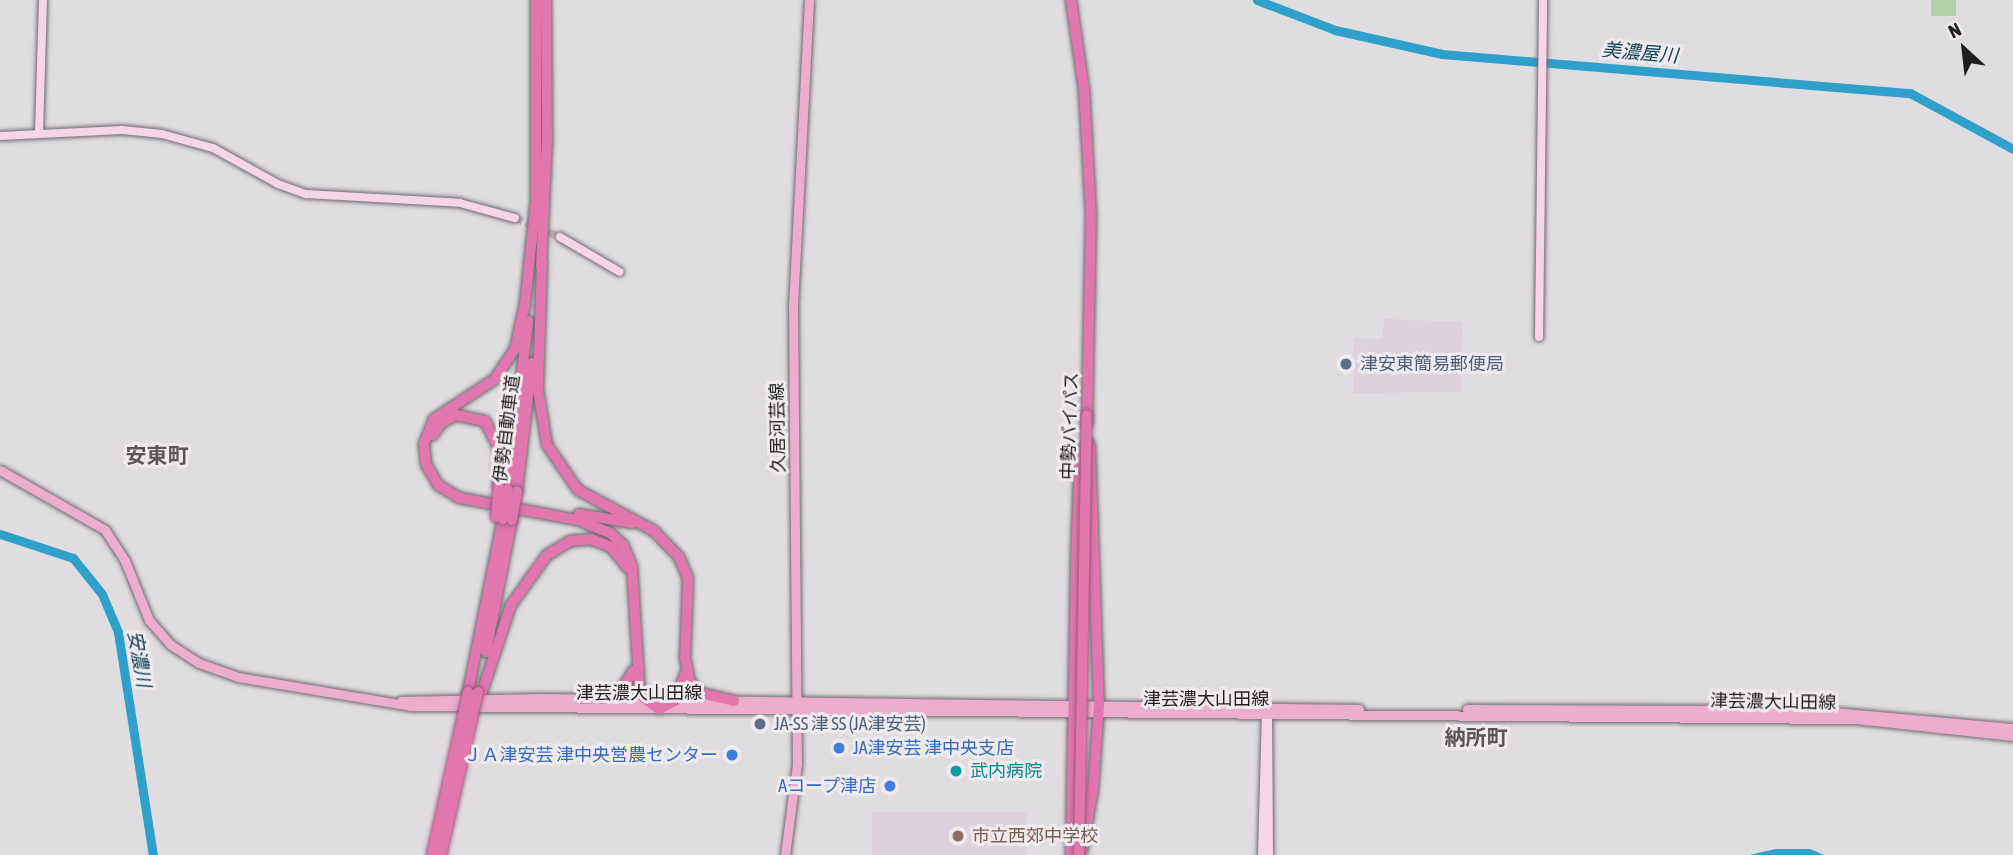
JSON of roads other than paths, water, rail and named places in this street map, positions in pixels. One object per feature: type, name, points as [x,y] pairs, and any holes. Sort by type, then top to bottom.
[{"type":"highway","name":"伊勢自動車道","points":[[441,855],[476,692],[504,519],[527,333],[537,191],[536,0]]},
{"type":"highway","name":"伊勢自動車道","points":[[508,488],[542,261],[547,140],[546,0]]},
{"type":"highway","name":"中勢バイパス","points":[[1071,0],[1084,89],[1093,279],[1087,415],[1080,855]]},
{"type":"highway","points":[[537,191],[525,304],[512,354],[489,384],[434,419],[425,438],[424,458],[438,485],[460,498],[600,527],[623,545],[634,579],[637,687],[645,701],[659,709],[675,701],[686,672],[686,571],[669,543],[642,524],[578,490],[547,445],[539,398],[542,261]]},
{"type":"highway","points":[[504,519],[508,488],[499,448],[485,421],[462,414],[441,423],[431,441],[431,459],[440,477],[452,487],[493,499],[642,524]]},
{"type":"highway","points":[[1071,855],[1072,709],[1080,456],[1087,444],[1087,415]]},
{"type":"highway","points":[[1080,855],[1093,789],[1097,710],[1087,415]]},
{"type":"highway","name":"伊勢自動車道","points":[[432,855],[476,692],[486,608],[504,519]]},
{"type":"highway","points":[[476,692],[511,605],[534,569],[555,549],[576,540],[600,541],[618,552],[634,579]]},
{"type":"highway","points":[[601,699],[622,689],[636,665]]},
{"type":"highway","points":[[686,672],[700,693],[734,701]]},
{"type":"main road","name":"久居河芸線","points":[[785,855],[796,778],[793,289],[809,0]]},
{"type":"main road","name":"津芸濃大山田線","points":[[0,470],[105,530],[125,561],[154,627],[198,663],[238,677],[399,702],[439,707],[1072,709],[1856,719],[2013,736]]},
{"type":"main road","name":"津芸濃大山田線","points":[[399,702],[601,699],[734,701],[796,707]]},
{"type":"main road","name":"津芸濃大山田線","points":[[1267,713],[1811,710],[2013,728]]},
{"type":"street","points":[[39,133],[43,0]]},
{"type":"street","points":[[1539,337],[1543,0]]},
{"type":"street","points":[[0,136],[122,130],[162,134],[213,148],[278,184],[306,194],[453,202],[515,218]]},
{"type":"street","points":[[560,237],[620,272]]},
{"type":"street","points":[[1262,855],[1267,713]]},
{"type":"street","points":[[1267,713],[1269,855]]},
{"type":"water","points":[[1776,849],[1810,849],[1824,855],[1749,855]]},
{"type":"waterway","name":"美濃屋川","points":[[1257,0],[1335,30],[1442,54],[1910,93],[2013,149]]},
{"type":"waterway","name":"安濃川","points":[[0,534],[73,558],[102,594],[118,632],[153,855]]},
{"type":"tunnel","points":[[515,218],[560,237]]},
{"type":"place","name":"津安東簡易郵便局","points":[[1346,364]]},
{"type":"place","name":"JA-SS 津 SS (JA津安芸)","points":[[760,724]]},
{"type":"place","name":"JA津安芸 津中央支店","points":[[839,748]]},
{"type":"place","name":"ＪＡ津安芸 津中央営農センター","points":[[732,755]]},
{"type":"place","name":"武内病院","points":[[956,771]]},
{"type":"place","name":"Aコープ津店","points":[[890,786]]},
{"type":"place","name":"市立西郊中学校","points":[[958,836]]},
{"type":"district","name":"安東町","points":[[157,455]]},
{"type":"district","name":"納所町","points":[[1476,737]]}]
